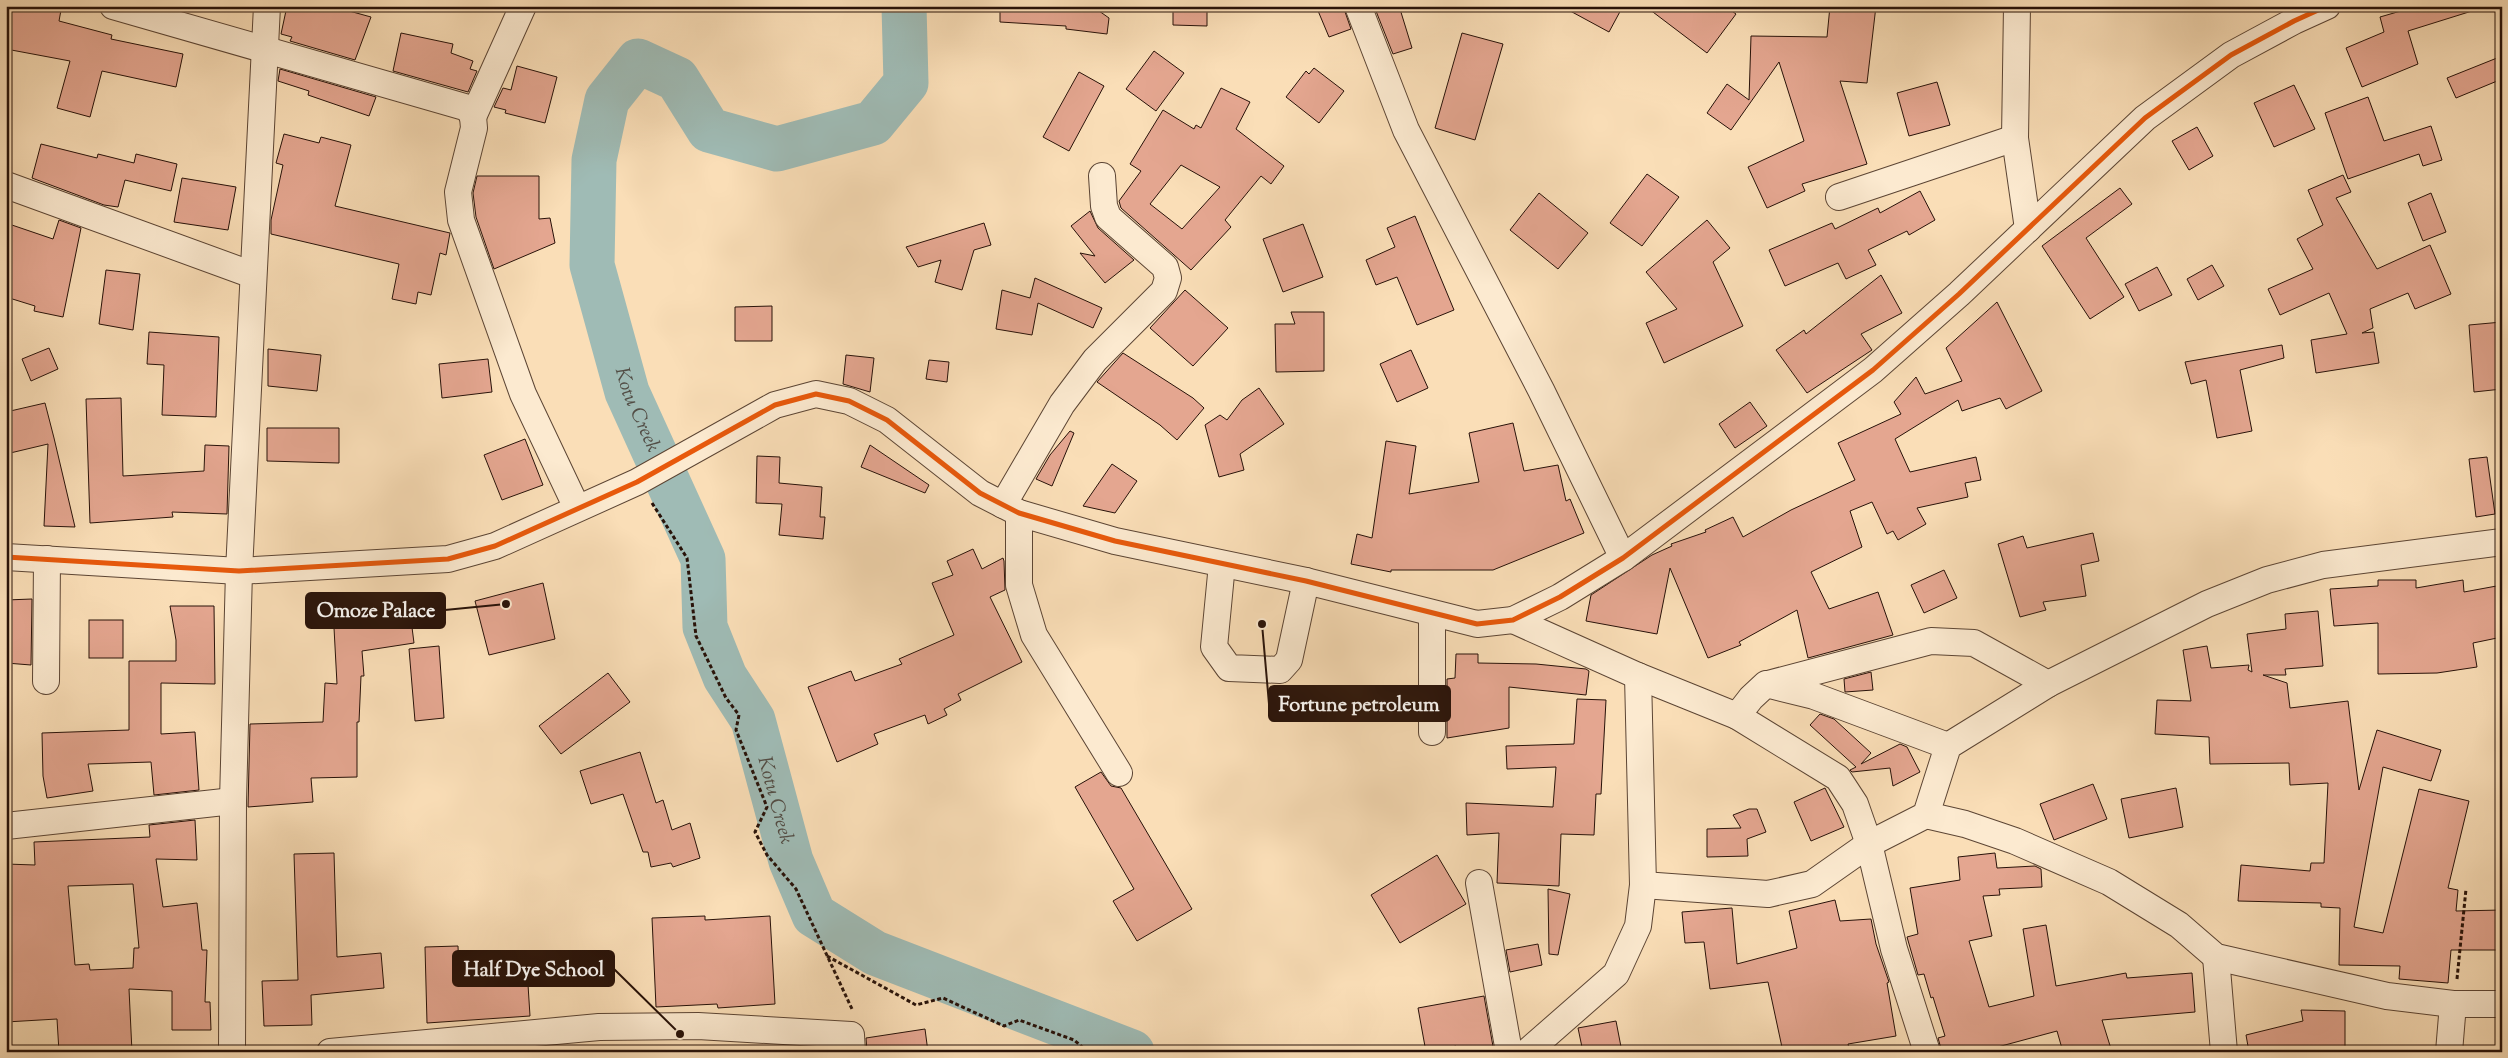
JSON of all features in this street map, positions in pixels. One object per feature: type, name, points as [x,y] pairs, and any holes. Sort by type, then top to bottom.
[{"type":"street","points":[[113,6],[265,48],[468,108],[473,117],[474,128],[458,192],[461,220],[523,394],[576,508]]},
{"type":"street","points":[[232,1052],[233,801],[239,571],[267,6]]},
{"type":"street","points":[[473,117],[523,6]]},
{"type":"street","points":[[1358,6],[1406,130],[1541,390],[1623,558]]},
{"type":"street","points":[[2017,6],[2015,138],[2028,229]]},
{"type":"street","points":[[6,557],[239,571],[448,559],[495,546],[646,477],[700,445],[775,405],[816,394],[849,401],[887,420],[980,493],[1011,509],[1115,541],[1306,581],[1477,624],[1513,620],[1560,597],[1623,558],[1873,370],[2028,229],[2145,118],[2231,55],[2294,21],[2327,6]]},
{"type":"street","points":[[1839,197],[2015,138]]},
{"type":"street","points":[[1102,176],[1104,206],[1108,217],[1164,266],[1168,278],[1164,291],[1096,360],[1062,404],[1011,509],[1019,585],[1034,635],[1120,773]]},
{"type":"street","points":[[6,185],[254,275]]},
{"type":"street","points":[[1926,815],[1948,746],[2048,684],[2207,604],[2267,580],[2323,566],[2502,542]]},
{"type":"street","points":[[46,681],[47,559]]},
{"type":"street","points":[[1222,564],[1214,647],[1229,668],[1280,670],[1289,660],[1306,581]]},
{"type":"street","points":[[1432,614],[1432,732]]},
{"type":"street","points":[[1513,620],[1638,676],[1737,716],[1838,778],[1855,804],[1869,844],[1894,949],[1926,1052]]},
{"type":"street","points":[[1737,716],[1750,698],[1766,684],[1931,641],[1974,643],[2048,684]]},
{"type":"street","points":[[1527,1052],[1616,974],[1638,926],[1643,885],[1638,676]]},
{"type":"street","points":[[1766,684],[1814,696],[1948,746]]},
{"type":"street","points":[[6,826],[233,801]]},
{"type":"street","points":[[1643,885],[1768,894],[1812,884],[1869,844],[1926,815],[1965,824],[2015,841],[2109,882],[2179,925],[2216,957],[2386,996],[2453,1004],[2502,1004]]},
{"type":"street","points":[[1479,883],[1509,1052]]},
{"type":"street","points":[[2216,957],[2224,1052]]},
{"type":"street","points":[[2449,1052],[2453,1004]]},
{"type":"street","points":[[330,1052],[599,1027],[698,1026],[852,1043]]},
{"type":"path","points":[[646,477],[688,558],[696,636],[726,698],[739,714],[736,730],[750,770],[767,807],[754,832],[767,855],[796,889],[854,1013],[852,1043]]},
{"type":"path","points":[[2453,1004],[2466,888]]},
{"type":"path","points":[[826,955],[916,1005],[943,998],[1004,1026],[1020,1020],[1074,1040],[1088,1052]]},
{"type":"building","points":[[6,6],[43,6],[61,10],[59,21],[112,35],[111,39],[183,54],[176,87],[102,71],[90,117],[57,108],[70,61],[6,49]]},
{"type":"building","points":[[287,6],[331,6],[371,17],[355,60],[290,41],[292,37],[281,34]]},
{"type":"building","points":[[1000,6],[1092,6],[1109,18],[1107,34],[1066,29],[1066,26],[1000,22]]},
{"type":"building","points":[[1173,6],[1207,6],[1207,26],[1173,25]]},
{"type":"building","points":[[1316,6],[1343,6],[1351,29],[1329,37]]},
{"type":"building","points":[[1374,6],[1404,6],[1400,9],[1412,48],[1393,54]]},
{"type":"building","points":[[1561,6],[1623,6],[1609,32]]},
{"type":"building","points":[[1645,6],[1725,6],[1736,14],[1707,53]]},
{"type":"building","points":[[1830,6],[1876,6],[1867,83],[1840,81],[1867,164],[1802,184],[1805,191],[1767,208],[1748,167],[1804,141],[1779,62],[1731,130],[1707,113],[1727,84],[1749,100],[1751,36],[1827,37]]},
{"type":"building","points":[[2418,6],[2471,6],[2472,11],[2408,31],[2418,64],[2362,87],[2346,48],[2384,32],[2380,17]]},
{"type":"building","points":[[401,33],[453,44],[451,53],[473,61],[470,69],[477,71],[468,92],[393,71]]},
{"type":"building","points":[[1462,33],[1503,44],[1475,140],[1435,128]]},
{"type":"building","points":[[1154,51],[1184,73],[1156,111],[1126,89]]},
{"type":"building","points":[[2502,56],[2502,79],[2456,98],[2447,78]]},
{"type":"building","points":[[517,66],[557,77],[545,123],[505,113],[506,110],[494,107],[503,88],[511,90]]},
{"type":"building","points":[[1314,68],[1344,91],[1319,123],[1286,97],[1306,71],[1309,74]]},
{"type":"building","points":[[280,69],[376,97],[369,116],[308,95],[309,91],[278,81]]},
{"type":"building","points":[[1079,72],[1104,86],[1069,151],[1043,137]]},
{"type":"building","points":[[1937,82],[1950,125],[1909,136],[1897,93]]},
{"type":"building","points":[[2294,85],[2315,129],[2274,147],[2254,103]]},
{"type":"building","points":[[1221,88],[1250,102],[1236,129],[1284,166],[1271,184],[1261,176],[1225,220],[1231,227],[1191,270],[1121,208],[1119,201],[1141,171],[1130,164],[1163,110],[1194,129],[1196,125],[1201,128]],"holes":[[[1181,165],[1220,187],[1182,229],[1150,204]]]},
{"type":"building","points":[[2368,97],[2384,141],[2431,126],[2442,160],[2423,166],[2419,154],[2348,179],[2325,113]]},
{"type":"building","points":[[2197,127],[2213,156],[2189,170],[2172,141]]},
{"type":"building","points":[[284,134],[319,143],[321,137],[351,145],[335,206],[450,233],[446,255],[440,253],[431,295],[418,292],[416,304],[392,299],[399,264],[271,234],[271,220],[283,165],[276,163]]},
{"type":"building","points":[[41,144],[97,158],[98,154],[134,163],[136,154],[177,164],[171,191],[125,180],[118,207],[104,205],[32,178]]},
{"type":"building","points":[[1647,174],[1679,197],[1642,246],[1610,223]]},
{"type":"building","points":[[2343,175],[2351,192],[2336,198],[2377,269],[2430,245],[2451,294],[2415,309],[2408,293],[2370,309],[2373,328],[2362,333],[2374,332],[2379,363],[2316,373],[2311,340],[2347,334],[2329,293],[2280,315],[2268,289],[2313,269],[2297,239],[2323,225],[2308,190]]},
{"type":"building","points":[[477,176],[539,176],[539,219],[550,218],[555,243],[494,269],[476,217],[473,193]]},
{"type":"building","points":[[182,178],[236,187],[228,230],[174,222]]},
{"type":"building","points":[[2120,188],[2132,204],[2086,238],[2124,297],[2090,319],[2042,246]]},
{"type":"building","points":[[1920,191],[1935,220],[1909,235],[1907,231],[1868,250],[1876,265],[1846,279],[1838,263],[1785,286],[1769,250],[1832,223],[1835,229],[1878,208],[1880,213]]},
{"type":"building","points":[[1539,193],[1588,233],[1558,269],[1510,230]]},
{"type":"building","points":[[2431,193],[2446,232],[2423,241],[2408,203]]},
{"type":"building","points":[[1090,211],[1098,228],[1134,260],[1105,283],[1080,253],[1095,256],[1071,226]]},
{"type":"building","points":[[1415,216],[1454,310],[1417,325],[1397,277],[1376,285],[1366,260],[1395,247],[1387,228]]},
{"type":"building","points":[[59,220],[81,228],[63,317],[34,311],[35,306],[6,297],[6,223],[53,239]]},
{"type":"building","points":[[1707,220],[1730,248],[1713,262],[1743,326],[1664,363],[1646,323],[1677,309],[1646,272]]},
{"type":"building","points":[[984,223],[991,245],[974,250],[962,290],[935,282],[941,260],[918,267],[906,247]]},
{"type":"building","points":[[1303,224],[1323,277],[1283,292],[1263,239]]},
{"type":"building","points":[[2212,265],[2224,286],[2198,300],[2187,279]]},
{"type":"building","points":[[2157,267],[2172,295],[2139,311],[2125,284]]},
{"type":"building","points":[[106,270],[140,274],[133,330],[99,324]]},
{"type":"building","points":[[1881,275],[1902,313],[1861,334],[1872,350],[1807,393],[1776,350],[1804,330],[1806,334]]},
{"type":"building","points":[[1035,278],[1102,308],[1093,328],[1038,303],[1032,335],[996,329],[1002,290],[1030,298]]},
{"type":"building","points":[[1185,290],[1228,328],[1193,366],[1150,328]]},
{"type":"building","points":[[1997,302],[2042,391],[2006,409],[2000,398],[1962,411],[1958,400],[1895,439],[1910,472],[1976,457],[1981,480],[1965,483],[1968,497],[1917,508],[1926,524],[1898,540],[1893,531],[1887,534],[1872,502],[1850,511],[1862,547],[1811,572],[1829,609],[1878,592],[1893,635],[1808,658],[1797,610],[1739,642],[1741,645],[1708,658],[1670,568],[1657,634],[1586,621],[1591,595],[1652,555],[1672,546],[1671,544],[1706,532],[1705,530],[1733,517],[1743,537],[1791,510],[1855,480],[1838,443],[1901,414],[1894,402],[1916,377],[1925,394],[1962,381],[1946,348]]},
{"type":"building","points":[[772,306],[772,341],[735,341],[735,307]]},
{"type":"building","points":[[1291,312],[1324,312],[1324,371],[1276,372],[1275,324],[1295,324]]},
{"type":"building","points":[[2502,322],[2502,389],[2474,392],[2469,325]]},
{"type":"building","points":[[149,332],[219,337],[216,417],[162,415],[164,365],[147,364]]},
{"type":"building","points":[[2282,345],[2284,358],[2240,370],[2252,431],[2217,438],[2206,380],[2191,384],[2185,362]]},
{"type":"building","points":[[49,348],[58,369],[31,381],[22,359]]},
{"type":"building","points":[[268,349],[321,355],[317,391],[268,386]]},
{"type":"building","points":[[1411,350],[1428,388],[1397,402],[1380,364]]},
{"type":"building","points":[[1123,353],[1193,398],[1204,408],[1177,440],[1160,425],[1097,382]]},
{"type":"building","points":[[846,355],[874,358],[870,392],[843,384]]},
{"type":"building","points":[[488,359],[492,392],[442,398],[439,364]]},
{"type":"building","points":[[929,360],[949,362],[947,382],[926,379]]},
{"type":"building","points":[[1259,388],[1284,424],[1240,454],[1244,470],[1219,477],[1205,425],[1220,415],[1227,420],[1242,400]]},
{"type":"building","points":[[121,398],[123,476],[204,471],[205,445],[229,446],[227,514],[172,512],[173,517],[90,523],[86,399]]},
{"type":"building","points":[[1750,402],[1767,426],[1735,448],[1719,424]]},
{"type":"building","points":[[45,403],[75,527],[44,526],[48,444],[6,454],[6,412]]},
{"type":"building","points":[[1513,423],[1524,471],[1558,465],[1566,501],[1570,499],[1584,533],[1493,570],[1391,570],[1391,572],[1351,564],[1357,534],[1372,538],[1386,441],[1416,446],[1409,494],[1479,482],[1469,433]]},
{"type":"building","points":[[267,428],[339,428],[339,463],[267,461]]},
{"type":"building","points":[[1070,431],[1074,433],[1052,486],[1036,479],[1050,455]]},
{"type":"building","points":[[525,439],[543,485],[502,500],[484,455]]},
{"type":"building","points":[[870,445],[929,485],[925,493],[861,467]]},
{"type":"building","points":[[757,456],[780,457],[779,483],[822,487],[820,517],[825,517],[823,539],[779,535],[782,504],[756,503]]},
{"type":"building","points":[[2487,457],[2495,514],[2476,517],[2469,459]]},
{"type":"building","points":[[1112,464],[1137,481],[1115,513],[1083,506]]},
{"type":"building","points":[[2093,533],[2099,561],[2081,565],[2086,596],[2043,602],[2046,610],[2020,617],[1998,544],[2023,536],[2027,548]]},
{"type":"building","points":[[973,549],[982,569],[1003,558],[1005,590],[990,597],[1022,662],[958,694],[961,700],[944,709],[947,715],[928,724],[925,715],[874,734],[878,744],[837,762],[808,687],[851,671],[855,681],[902,664],[899,659],[954,635],[932,583],[953,575],[947,561]]},
{"type":"building","points":[[1944,570],[1957,598],[1924,613],[1911,585]]},
{"type":"building","points":[[2378,580],[2416,580],[2416,588],[2463,580],[2464,592],[2502,585],[2502,637],[2473,643],[2477,667],[2437,673],[2378,674],[2378,623],[2334,626],[2330,589],[2378,586]]},
{"type":"building","points":[[543,583],[555,639],[489,655],[475,601]]},
{"type":"building","points":[[32,599],[31,665],[6,663],[6,600]]},
{"type":"building","points":[[409,604],[414,643],[362,651],[364,676],[361,676],[359,722],[357,722],[357,777],[311,778],[313,802],[248,807],[250,724],[323,722],[325,683],[337,684],[333,609],[360,608],[360,611]]},
{"type":"building","points":[[170,606],[214,606],[215,684],[161,683],[161,734],[195,732],[199,790],[154,795],[151,762],[88,764],[93,791],[47,798],[43,776],[42,733],[129,730],[129,661],[176,661],[176,640]]},
{"type":"building","points":[[2318,611],[2323,666],[2285,669],[2286,675],[2263,675],[2287,683],[2290,708],[2348,701],[2359,790],[2377,730],[2441,750],[2431,781],[2383,767],[2354,927],[2383,933],[2419,789],[2469,801],[2448,888],[2458,890],[2456,911],[2502,910],[2502,950],[2451,950],[2448,983],[2399,979],[2400,966],[2339,965],[2340,908],[2321,907],[2321,903],[2238,901],[2241,865],[2310,871],[2311,863],[2324,863],[2328,783],[2290,785],[2289,763],[2210,764],[2209,737],[2155,734],[2157,700],[2191,701],[2183,650],[2207,646],[2211,668],[2249,665],[2248,670],[2252,672],[2247,634],[2286,629],[2285,614]]},
{"type":"building","points":[[89,620],[123,620],[123,658],[89,658]]},
{"type":"building","points":[[439,646],[444,718],[415,721],[409,649]]},
{"type":"building","points":[[1456,654],[1478,654],[1478,663],[1536,664],[1586,669],[1589,671],[1586,695],[1509,687],[1509,728],[1447,738],[1447,679],[1455,678]]},
{"type":"building","points":[[1871,672],[1873,690],[1845,692],[1844,679]]},
{"type":"building","points":[[608,673],[630,702],[561,754],[539,726]]},
{"type":"building","points":[[1577,699],[1606,700],[1601,794],[1596,794],[1594,835],[1561,834],[1559,886],[1497,883],[1499,833],[1467,835],[1466,803],[1553,807],[1556,767],[1507,769],[1506,746],[1574,744]]},
{"type":"building","points":[[1820,714],[1834,719],[1871,753],[1861,764],[1900,744],[1907,747],[1920,772],[1893,786],[1890,768],[1852,772],[1850,770],[1856,767],[1810,725]]},
{"type":"building","points":[[640,752],[656,803],[663,800],[672,830],[690,823],[700,858],[673,867],[671,863],[651,867],[648,852],[643,852],[623,794],[591,804],[580,771]]},
{"type":"building","points":[[1101,772],[1111,786],[1121,788],[1192,909],[1137,941],[1113,901],[1134,889],[1075,787]]},
{"type":"building","points":[[2093,784],[2107,819],[2054,840],[2040,804]]},
{"type":"building","points":[[1825,788],[1844,827],[1811,841],[1794,802]]},
{"type":"building","points":[[2176,788],[2183,827],[2129,838],[2121,799]]},
{"type":"building","points":[[1749,809],[1757,809],[1766,832],[1747,839],[1748,856],[1707,857],[1707,829],[1741,828],[1733,815]]},
{"type":"building","points":[[195,820],[197,860],[156,859],[163,907],[197,903],[202,950],[207,950],[205,1002],[210,1002],[211,1030],[172,1030],[172,991],[129,989],[132,1052],[59,1052],[57,1019],[6,1022],[6,980],[11,980],[6,949],[6,864],[35,865],[34,842],[150,837],[149,825]],"holes":[[[133,884],[139,948],[134,948],[133,968],[90,970],[89,964],[75,965],[68,886]]]},
{"type":"building","points":[[334,853],[337,957],[381,953],[384,988],[311,995],[312,1025],[264,1026],[262,981],[298,980],[294,854]]},
{"type":"building","points":[[1995,853],[1997,868],[2035,866],[2041,869],[2042,887],[1999,889],[2000,895],[1983,896],[1992,936],[1969,941],[1989,1007],[2034,996],[2023,929],[2046,925],[2056,986],[2126,973],[2127,978],[2192,973],[2195,1012],[2102,1020],[2112,1052],[2063,1052],[2057,1031],[1979,1052],[1942,1052],[1938,1038],[1945,1036],[1924,974],[1918,975],[1907,937],[1918,934],[1910,888],[1960,880],[1958,857]]},
{"type":"building","points":[[1437,855],[1466,904],[1400,943],[1371,895]]},
{"type":"building","points":[[1548,889],[1570,894],[1558,955],[1549,954]]},
{"type":"building","points":[[1835,900],[1840,921],[1871,919],[1876,944],[1889,982],[1887,983],[1896,1036],[1848,1044],[1850,1052],[1783,1052],[1768,982],[1710,989],[1704,942],[1685,943],[1682,912],[1732,908],[1737,964],[1797,948],[1789,911]]},
{"type":"building","points":[[705,916],[705,920],[770,916],[775,1004],[718,1008],[717,1004],[656,1007],[652,918]]},
{"type":"building","points":[[1538,944],[1542,965],[1510,972],[1506,950]]},
{"type":"building","points":[[458,946],[459,974],[527,969],[530,1016],[427,1023],[425,947]]},
{"type":"building","points":[[1484,996],[1494,1052],[1457,1052],[1456,1046],[1426,1052],[1418,1008]]},
{"type":"building","points":[[2301,1010],[2345,1011],[2345,1052],[2249,1052],[2246,1035],[2303,1021]]},
{"type":"building","points":[[1616,1021],[1622,1052],[1583,1052],[1578,1028]]},
{"type":"building","points":[[925,1029],[928,1052],[867,1052],[866,1038]]},
{"type":"waterway","name":"Kotu Creek","points":[[904,6],[906,83],[873,123],[777,149],[709,130],[677,79],[638,61],[607,100],[594,160],[592,265],[627,392],[703,559],[705,627],[725,677],[753,720],[791,861],[814,915],[875,953],[1132,1052]]},
{"type":"cycle path","points":[[6,557],[239,571],[448,559],[495,546],[637,482],[775,405],[816,394],[849,401],[887,420],[980,493],[1019,513],[1115,541],[1306,581],[1477,624],[1513,620],[1560,597],[1623,558],[1873,370],[1959,294],[2145,118],[2231,55],[2294,21],[2327,6]]},
{"type":"place","name":"Omoze Palace","points":[[506,604]]},
{"type":"place","name":"Fortune petroleum","points":[[1262,624]]},
{"type":"place","name":"Half Dye School","points":[[680,1034]]}]
